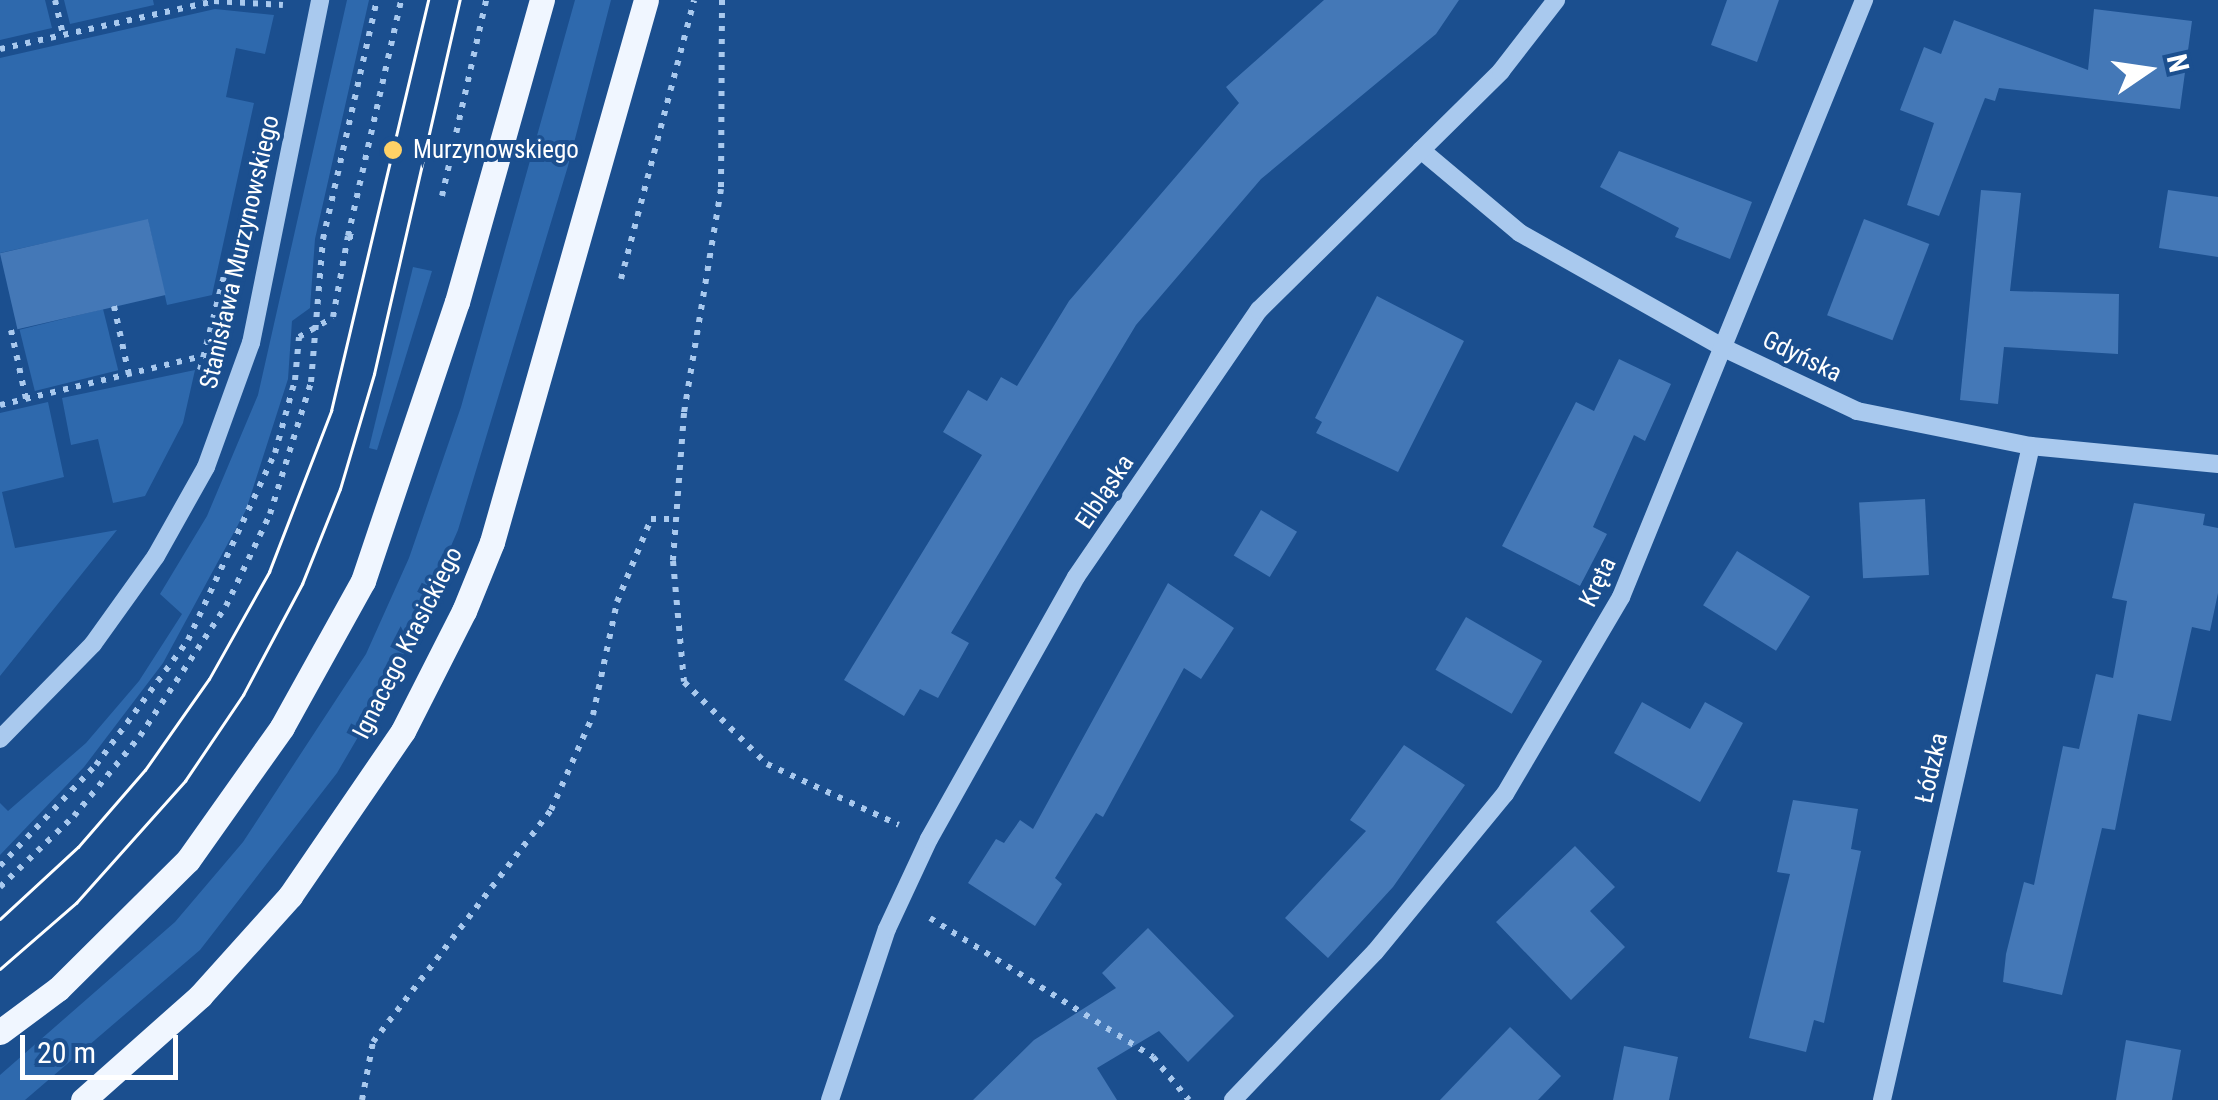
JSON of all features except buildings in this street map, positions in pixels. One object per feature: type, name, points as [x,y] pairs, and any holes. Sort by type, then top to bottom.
[{"type":"main road","points":[[0,1032],[58,989],[188,860],[282,727],[363,581],[457,302],[542,0]]},
{"type":"main road","name":"Ignacego Krasickiego","points":[[82,1100],[200,996],[290,896],[403,730],[464,612],[492,542],[646,0]]},
{"type":"street","name":"Stanisława Murzynowskiego","points":[[0,739],[104,630],[206,468],[251,342],[320,0]]},
{"type":"street","name":"Elbląska","points":[[830,1100],[887,928],[929,839],[1076,577],[1259,310],[1501,71],[1556,0]]},
{"type":"street","name":"Kręta","points":[[1232,1100],[1375,952],[1505,794],[1621,598],[1726,349],[1864,0]]},
{"type":"street","name":"Gdyńska","points":[[1421,150],[1520,233],[1726,349],[1857,412],[2032,446],[2218,464]]},
{"type":"street","name":"Łódzka","points":[[1882,1100],[2032,446]]},
{"type":"path","points":[[54,0],[62,34]]},
{"type":"path","points":[[163,0],[166,11]]},
{"type":"path","points":[[0,48],[214,0],[276,4]]},
{"type":"path","points":[[282,24],[287,0]]},
{"type":"path","points":[[0,866],[96,766],[188,640],[269,472],[295,380],[299,337],[332,317],[401,0]]},
{"type":"path","points":[[440,202],[486,0]]},
{"type":"path","points":[[621,279],[694,0]]},
{"type":"path","points":[[722,0],[721,189],[684,413],[673,561],[684,682],[767,764],[929,839]]},
{"type":"path","points":[[348,236],[359,238]]},
{"type":"path","points":[[196,390],[226,267]]},
{"type":"path","points":[[114,306],[130,375]]},
{"type":"path","points":[[11,330],[26,399]]},
{"type":"path","points":[[0,404],[166,368]]},
{"type":"path","points":[[362,1100],[373,1042],[551,810],[593,716],[617,602],[651,519],[676,518]]},
{"type":"path","points":[[948,928],[1153,1057],[1189,1100]]},
{"type":"shaded area","points":[[0,0],[45,0],[52,28],[0,40]]},
{"type":"shaded area","points":[[64,0],[153,0],[154,5],[70,24]]},
{"type":"shaded area","points":[[347,0],[369,0],[315,239],[310,308],[292,321],[288,379],[246,510],[163,663],[84,767],[0,855],[0,803],[8,811],[86,743],[139,681],[182,614],[160,594],[207,516],[258,395]]},
{"type":"shaded area","points":[[575,0],[611,0],[568,166],[458,530],[396,672],[337,773],[200,950],[25,1100],[0,1100],[0,1075],[175,922],[243,842],[366,654],[409,558],[461,407]]},
{"type":"shaded area","points":[[215,9],[274,15],[265,54],[236,48],[226,97],[254,103],[212,295],[167,305],[148,220],[0,253],[0,58]]},
{"type":"shaded area","points":[[413,267],[432,271],[377,450],[369,448]]},
{"type":"shaded area","points":[[103,309],[118,370],[35,391],[20,330]]},
{"type":"shaded area","points":[[195,370],[183,423],[145,496],[113,503],[98,439],[71,445],[62,398]]},
{"type":"shaded area","points":[[48,402],[64,477],[2,492],[15,548],[117,530],[0,676],[0,413]]},
{"type":"tram line","points":[[0,919],[78,847],[145,770],[209,679],[269,572],[331,411],[428,0]]},
{"type":"tram line","points":[[0,969],[76,903],[185,781],[243,695],[302,584],[340,489],[374,374],[460,0]]},
{"type":"place","name":"Murzynowskiego","points":[[393,150]]}]
